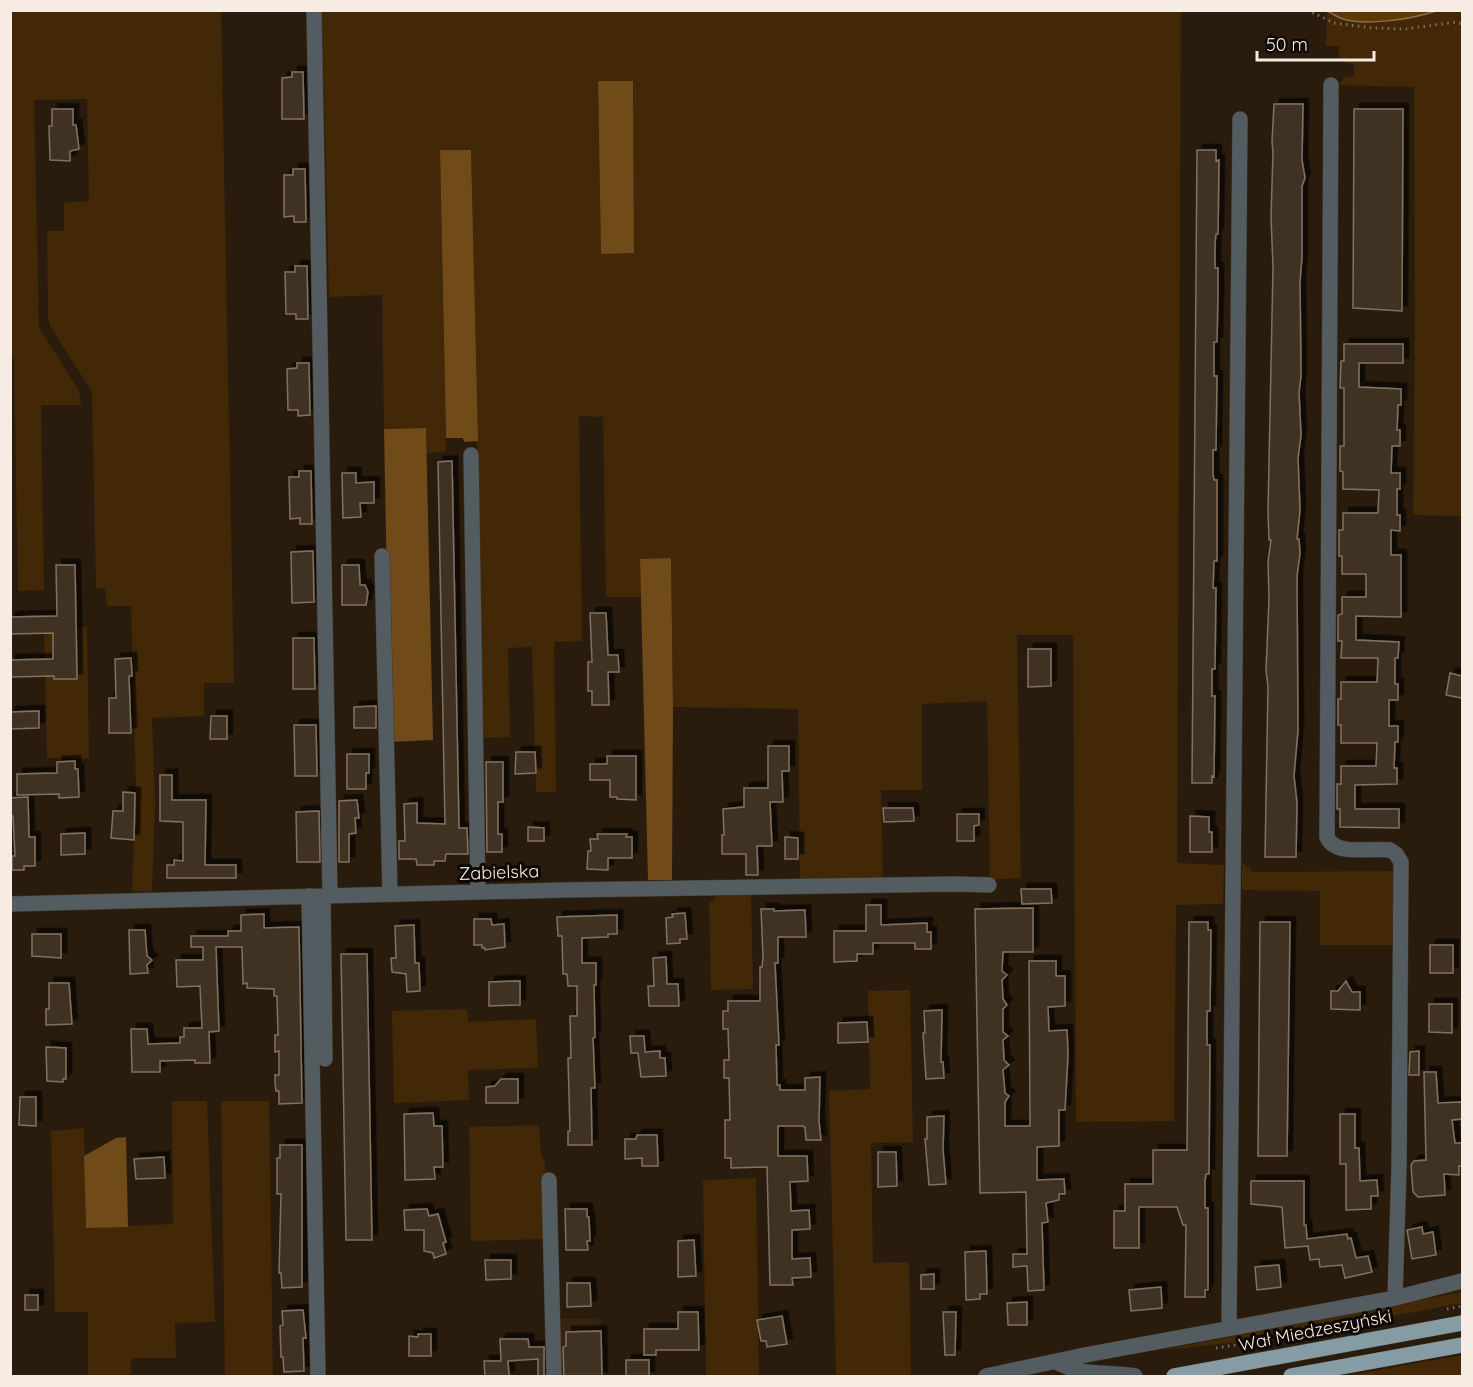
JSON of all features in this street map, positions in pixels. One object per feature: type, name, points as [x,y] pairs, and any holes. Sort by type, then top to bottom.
[{"type":"main road","name":"Wał Miedzeszyński","points":[[1174,1377],[1462,1323]]},
{"type":"main road","points":[[1291,1377],[1462,1345]]},
{"type":"street","points":[[314,10],[321,896],[318,1377]]},
{"type":"street","points":[[1331,85],[1327,837],[1329,842],[1337,848],[1390,850],[1400,857],[1401,862],[1399,1166],[1395,1298]]},
{"type":"street","points":[[1229,1328],[1240,119]]},
{"type":"street","points":[[471,455],[478,892]]},
{"type":"street","points":[[382,556],[390,894]]},
{"type":"street","name":"Zabielska","points":[[10,904],[478,892],[989,885]]},
{"type":"street","points":[[321,896],[325,1059]]},
{"type":"street","points":[[549,1180],[554,1377]]},
{"type":"street","points":[[986,1377],[1229,1328],[1395,1298],[1462,1281]]},
{"type":"street","points":[[1056,1362],[1080,1372],[1118,1373],[1135,1377]]},
{"type":"path","points":[[1307,10],[1334,23],[1373,28],[1412,28],[1456,22],[1462,24]]},
{"type":"path","points":[[1439,1310],[1462,1306]]},
{"type":"path","points":[[1205,1349],[1325,1331]]},
{"type":"shaded area","points":[[11,10],[221,11],[234,683],[204,683],[204,716],[152,718],[155,803],[152,892],[132,891],[136,790],[131,606],[107,606],[105,589],[96,588],[92,392],[50,326],[48,316],[47,231],[64,231],[64,203],[89,201],[87,99],[34,100],[39,327],[79,391],[81,405],[41,405],[44,590],[18,591],[14,358],[10,358]]},
{"type":"shaded area","points":[[322,11],[1181,11],[1177,863],[1224,865],[1223,904],[1176,905],[1174,1121],[1076,1122],[1073,635],[1017,635],[1021,878],[990,880],[987,701],[922,704],[922,790],[881,790],[883,882],[800,880],[798,709],[673,707],[671,559],[640,559],[641,597],[606,597],[603,417],[579,416],[582,641],[554,642],[556,792],[536,792],[532,647],[508,648],[510,737],[483,738],[471,150],[440,150],[446,452],[426,453],[425,428],[384,429],[382,295],[329,297]],"holes":[[[598,81],[633,81],[634,253],[601,253]]]},
{"type":"shaded area","points":[[1327,11],[1355,21],[1369,21],[1439,11],[1462,11],[1462,516],[1413,515],[1414,87],[1339,85],[1345,77],[1354,76],[1354,64],[1346,63],[1339,57],[1339,46],[1326,46]]},
{"type":"shaded area","points":[[1327,11],[1436,11],[1401,19],[1362,22],[1340,18]]},
{"type":"shaded area","points":[[598,81],[633,81],[634,253],[601,254]]},
{"type":"shaded area","points":[[440,150],[471,150],[478,441],[464,442],[463,438],[446,438]]},
{"type":"shaded area","points":[[426,428],[433,740],[390,742],[384,429]]},
{"type":"shaded area","points":[[671,558],[672,880],[648,880],[640,559]]},
{"type":"shaded area","points":[[87,627],[89,758],[47,758],[44,628]]},
{"type":"shaded area","points":[[1242,862],[1253,872],[1395,871],[1396,945],[1320,945],[1320,891],[1242,890]]},
{"type":"shaded area","points":[[751,894],[753,989],[711,990],[709,903],[718,895]]},
{"type":"shaded area","points":[[910,990],[913,1142],[871,1143],[871,1146],[873,1263],[909,1262],[911,1376],[836,1376],[829,1091],[870,1089],[868,991]]},
{"type":"shaded area","points":[[467,1009],[468,1022],[536,1019],[538,1068],[468,1070],[469,1100],[394,1103],[392,1011]]},
{"type":"shaded area","points":[[172,1101],[207,1101],[215,1322],[175,1323],[176,1358],[131,1358],[131,1376],[88,1376],[88,1312],[55,1312],[51,1131],[84,1128],[86,1228],[173,1224]]},
{"type":"shaded area","points":[[221,1101],[269,1101],[273,1376],[225,1376]]},
{"type":"shaded area","points":[[539,1125],[541,1155],[545,1163],[546,1239],[471,1241],[469,1127]]},
{"type":"shaded area","points":[[126,1137],[128,1227],[86,1228],[84,1156],[116,1138]]},
{"type":"shaded area","points":[[756,1178],[759,1376],[706,1376],[703,1180]]},
{"type":"shaded area","points":[[1462,1292],[1462,1303],[1275,1336],[1162,1350]]},
{"type":"shaded area","points":[[601,1318],[602,1376],[557,1376],[556,1319]]},
{"type":"shaded area","points":[[1462,1355],[1462,1376],[1345,1376]]},
{"type":"building","points":[[292,72],[303,72],[304,119],[282,119],[282,78],[292,77]]},
{"type":"building","points":[[1274,104],[1303,104],[1302,160],[1305,178],[1302,186],[1300,281],[1301,435],[1298,458],[1300,510],[1297,539],[1299,539],[1300,553],[1297,576],[1298,730],[1294,776],[1297,803],[1296,857],[1265,857],[1268,562],[1271,540],[1269,540],[1268,512]]},
{"type":"building","points":[[52,109],[73,109],[73,125],[76,125],[79,149],[70,151],[70,161],[50,160],[49,126],[52,126]]},
{"type":"building","points":[[1354,109],[1403,109],[1402,311],[1353,308]]},
{"type":"building","points":[[1197,150],[1216,150],[1216,161],[1219,160],[1218,234],[1216,234],[1215,244],[1218,295],[1217,342],[1214,342],[1214,376],[1217,376],[1216,450],[1213,450],[1213,474],[1214,480],[1217,480],[1217,561],[1214,561],[1213,588],[1216,588],[1215,669],[1212,669],[1212,696],[1215,696],[1212,783],[1192,783]]},
{"type":"building","points":[[293,169],[305,169],[306,222],[294,222],[294,216],[284,217],[284,175],[293,175]]},
{"type":"building","points":[[295,266],[307,266],[308,319],[296,319],[296,314],[286,314],[285,272],[295,272]]},
{"type":"building","points":[[1344,344],[1403,344],[1403,363],[1359,363],[1359,387],[1401,389],[1397,430],[1400,430],[1400,446],[1392,446],[1391,473],[1400,473],[1400,489],[1397,489],[1397,515],[1400,515],[1400,531],[1391,530],[1391,555],[1401,555],[1401,617],[1356,616],[1356,640],[1399,642],[1398,658],[1395,658],[1395,684],[1398,684],[1398,700],[1389,700],[1389,726],[1398,726],[1394,768],[1397,768],[1397,784],[1355,785],[1355,809],[1399,809],[1399,828],[1340,827],[1340,809],[1337,809],[1337,784],[1341,784],[1341,766],[1376,766],[1377,743],[1341,743],[1341,725],[1338,725],[1338,699],[1341,699],[1341,682],[1377,682],[1378,658],[1341,658],[1342,641],[1338,641],[1338,615],[1342,614],[1342,597],[1366,597],[1366,574],[1342,574],[1339,530],[1343,530],[1343,513],[1378,513],[1379,490],[1343,489],[1340,446],[1344,446],[1344,388],[1340,388]]},
{"type":"building","points":[[297,363],[309,363],[310,415],[298,416],[298,410],[288,410],[287,369],[297,368]]},
{"type":"building","points":[[452,461],[459,828],[467,828],[468,854],[446,854],[445,861],[434,861],[434,865],[417,865],[416,859],[399,859],[399,841],[405,841],[404,804],[417,803],[417,823],[445,824],[438,462]]},
{"type":"building","points":[[299,471],[311,471],[312,524],[300,524],[300,518],[290,519],[289,477],[299,477]]},
{"type":"building","points":[[342,473],[356,473],[356,483],[374,482],[374,503],[360,503],[361,517],[343,518]]},
{"type":"building","points":[[313,551],[314,602],[292,603],[291,552]]},
{"type":"building","points":[[56,565],[75,565],[77,679],[54,679],[54,676],[10,677],[10,660],[53,659],[53,633],[10,634],[10,617],[57,616]]},
{"type":"building","points":[[342,565],[359,565],[360,585],[365,585],[368,592],[366,605],[342,605]]},
{"type":"building","points":[[590,613],[606,613],[608,655],[618,655],[619,672],[608,672],[609,705],[592,705],[592,691],[588,691],[588,662],[592,662]]},
{"type":"building","points":[[293,638],[314,638],[315,689],[293,689]]},
{"type":"building","points":[[1028,649],[1051,649],[1051,686],[1028,687]]},
{"type":"building","points":[[131,658],[132,676],[129,676],[131,733],[109,733],[109,698],[116,698],[115,659]]},
{"type":"building","points":[[1450,673],[1462,676],[1462,698],[1446,695]]},
{"type":"building","points":[[376,706],[376,728],[354,728],[354,707]]},
{"type":"building","points":[[39,711],[39,728],[10,729],[10,712]]},
{"type":"building","points":[[211,716],[227,716],[227,739],[210,739]]},
{"type":"building","points":[[294,725],[316,725],[317,776],[295,776]]},
{"type":"building","points":[[768,746],[789,746],[789,771],[782,771],[783,802],[770,802],[772,846],[757,846],[758,875],[746,875],[746,854],[722,854],[723,809],[744,807],[744,788],[768,788]]},
{"type":"building","points":[[516,752],[535,752],[536,773],[515,774]]},
{"type":"building","points":[[347,754],[369,754],[366,789],[347,789]]},
{"type":"building","points":[[607,756],[636,756],[636,800],[610,797],[610,780],[590,780],[590,764],[607,764]]},
{"type":"building","points":[[75,761],[75,769],[78,769],[79,797],[59,798],[59,794],[17,795],[17,774],[57,773],[57,762]]},
{"type":"building","points":[[486,762],[503,762],[503,802],[498,802],[498,834],[502,834],[502,852],[487,852]]},
{"type":"building","points":[[160,775],[172,775],[172,800],[206,800],[205,865],[236,865],[236,878],[167,878],[167,865],[174,865],[174,860],[183,861],[183,822],[160,821]]},
{"type":"building","points":[[123,792],[135,793],[134,840],[111,838],[113,811],[123,811]]},
{"type":"building","points":[[28,797],[29,837],[35,837],[35,866],[24,866],[24,870],[12,870],[12,856],[15,856],[10,798]]},
{"type":"building","points":[[357,800],[359,818],[355,818],[356,833],[349,834],[349,862],[339,862],[339,801]]},
{"type":"building","points":[[883,808],[913,808],[914,821],[884,822]]},
{"type":"building","points":[[319,811],[320,862],[297,862],[296,812]]},
{"type":"building","points":[[957,814],[979,814],[979,825],[974,826],[974,841],[957,841]]},
{"type":"building","points":[[1190,816],[1209,817],[1212,852],[1190,852]]},
{"type":"building","points":[[528,827],[544,828],[544,841],[528,841]]},
{"type":"building","points":[[85,833],[85,854],[61,855],[61,834]]},
{"type":"building","points":[[597,834],[627,834],[626,837],[632,837],[632,858],[608,858],[608,870],[587,869],[588,851],[591,851],[590,839],[598,839]]},
{"type":"building","points":[[785,837],[798,838],[798,859],[785,859]]},
{"type":"building","points":[[1021,889],[1051,889],[1052,903],[1022,904]]},
{"type":"building","points":[[866,905],[881,905],[881,925],[927,923],[927,932],[931,932],[931,949],[915,949],[915,943],[873,943],[873,954],[857,954],[857,961],[834,962],[834,931],[866,931]]},
{"type":"building","points":[[1033,908],[1033,952],[1003,952],[1002,971],[1007,975],[1002,980],[1003,999],[1007,1005],[1003,1009],[1003,1032],[1008,1036],[1003,1040],[1004,1060],[1009,1065],[1003,1070],[1005,1093],[1009,1096],[1005,1102],[1005,1126],[1030,1126],[1029,961],[1056,961],[1056,976],[1065,976],[1065,1006],[1048,1007],[1049,1031],[1067,1030],[1068,1055],[1065,1110],[1059,1110],[1059,1146],[1037,1147],[1037,1180],[1064,1179],[1065,1194],[1059,1194],[1059,1200],[1046,1203],[1048,1222],[1042,1223],[1044,1290],[1028,1291],[1027,1266],[1013,1267],[1013,1254],[1027,1254],[1026,1192],[980,1193],[975,909]]},
{"type":"building","points":[[761,909],[805,910],[806,937],[778,937],[778,963],[775,963],[779,1045],[776,1045],[777,1085],[780,1085],[780,1090],[805,1090],[805,1078],[820,1077],[821,1140],[806,1140],[805,1127],[802,1126],[778,1126],[778,1156],[807,1156],[808,1181],[790,1182],[791,1211],[809,1210],[810,1229],[792,1230],[792,1259],[810,1258],[811,1277],[792,1278],[793,1285],[770,1285],[767,1167],[731,1168],[731,1158],[725,1158],[725,1120],[730,1120],[729,1078],[724,1078],[724,1060],[729,1060],[728,1029],[723,1029],[723,1011],[728,1011],[728,1001],[760,1001],[760,967],[762,967],[763,957]]},
{"type":"building","points":[[685,913],[687,939],[680,939],[680,943],[667,944],[666,918],[673,917],[672,914]]},
{"type":"building","points":[[264,914],[264,928],[299,927],[302,1103],[279,1104],[279,1091],[276,1091],[275,1083],[275,1075],[279,1075],[279,1051],[275,1052],[275,1035],[278,1035],[277,996],[274,996],[274,989],[247,988],[247,983],[243,984],[242,947],[216,947],[219,1031],[209,1032],[210,1063],[195,1063],[195,1060],[160,1061],[160,1072],[132,1072],[131,1029],[147,1029],[148,1044],[180,1043],[180,1037],[184,1037],[184,1028],[202,1028],[200,986],[177,987],[176,960],[203,960],[203,947],[191,947],[191,936],[228,936],[228,931],[241,931],[241,915]]},
{"type":"building","points":[[617,915],[617,934],[608,934],[608,937],[582,938],[582,963],[596,963],[595,1037],[593,1038],[595,1088],[591,1088],[592,1145],[568,1145],[570,1016],[577,1016],[577,986],[568,986],[567,974],[563,974],[562,936],[558,936],[557,917]]},
{"type":"building","points":[[474,919],[491,919],[492,925],[504,924],[505,947],[485,950],[482,945],[474,945]]},
{"type":"building","points":[[1189,922],[1208,922],[1208,930],[1211,930],[1210,1011],[1207,1011],[1207,1045],[1210,1045],[1209,1174],[1206,1174],[1205,1181],[1205,1208],[1208,1208],[1208,1290],[1205,1290],[1205,1297],[1185,1297],[1186,1225],[1183,1225],[1177,1207],[1139,1207],[1139,1248],[1114,1248],[1114,1211],[1125,1211],[1125,1184],[1153,1184],[1153,1150],[1187,1150]]},
{"type":"building","points":[[1260,922],[1290,922],[1287,1156],[1258,1156]]},
{"type":"building","points":[[414,925],[415,963],[419,963],[420,991],[407,992],[406,974],[392,972],[391,958],[396,958],[395,926]]},
{"type":"building","points":[[129,930],[145,930],[147,956],[152,960],[147,965],[148,973],[130,974]]},
{"type":"building","points":[[32,934],[61,934],[61,958],[32,956]]},
{"type":"building","points":[[1430,945],[1453,945],[1453,973],[1430,973]]},
{"type":"building","points":[[341,954],[367,954],[372,1240],[346,1240]]},
{"type":"building","points":[[666,957],[667,984],[678,984],[679,1006],[649,1006],[648,986],[654,986],[653,958]]},
{"type":"building","points":[[520,981],[520,1005],[489,1006],[489,982]]},
{"type":"building","points":[[1346,981],[1352,992],[1360,992],[1360,1010],[1331,1009],[1331,991],[1338,991]]},
{"type":"building","points":[[49,983],[69,983],[72,1024],[46,1025],[46,1009],[49,1009]]},
{"type":"building","points":[[1429,1004],[1452,1004],[1452,1033],[1429,1032]]},
{"type":"building","points":[[942,1010],[941,1062],[943,1062],[944,1078],[926,1079],[924,1011]]},
{"type":"building","points":[[867,1022],[868,1042],[838,1043],[838,1023]]},
{"type":"building","points":[[630,1036],[644,1036],[645,1052],[660,1051],[660,1058],[665,1058],[666,1076],[641,1077],[638,1053],[631,1053]]},
{"type":"building","points":[[46,1047],[66,1048],[66,1079],[63,1079],[63,1082],[47,1081]]},
{"type":"building","points":[[1419,1051],[1419,1075],[1409,1075],[1410,1052]]},
{"type":"building","points":[[1424,1072],[1436,1072],[1438,1103],[1462,1102],[1462,1119],[1452,1120],[1455,1143],[1462,1143],[1462,1166],[1459,1166],[1459,1175],[1444,1174],[1445,1195],[1418,1197],[1413,1192],[1411,1165],[1414,1161],[1426,1160]]},
{"type":"building","points":[[501,1079],[518,1079],[518,1103],[486,1103],[486,1087],[495,1086]]},
{"type":"building","points":[[20,1097],[36,1097],[36,1126],[19,1125]]},
{"type":"building","points":[[433,1113],[434,1126],[442,1126],[443,1167],[434,1167],[435,1179],[405,1180],[404,1114]]},
{"type":"building","points":[[1340,1114],[1355,1114],[1355,1148],[1359,1148],[1360,1181],[1377,1180],[1378,1196],[1371,1196],[1371,1209],[1346,1210],[1346,1164],[1340,1164]]},
{"type":"building","points":[[944,1116],[943,1150],[946,1184],[929,1185],[925,1139],[927,1139],[927,1117]]},
{"type":"building","points":[[637,1135],[657,1135],[658,1166],[642,1166],[642,1158],[625,1159],[625,1139],[636,1139]]},
{"type":"building","points":[[280,1145],[302,1145],[302,1287],[282,1288],[281,1273],[279,1273],[281,1194],[277,1194],[277,1158],[280,1158]]},
{"type":"building","points":[[878,1152],[896,1152],[897,1186],[878,1187]]},
{"type":"building","points":[[164,1157],[165,1178],[136,1179],[134,1159]]},
{"type":"building","points":[[1251,1181],[1304,1181],[1304,1225],[1306,1225],[1307,1239],[1347,1234],[1348,1239],[1351,1238],[1356,1258],[1368,1256],[1372,1272],[1345,1278],[1342,1265],[1320,1267],[1319,1259],[1310,1260],[1308,1246],[1285,1248],[1282,1207],[1251,1204]]},
{"type":"building","points":[[427,1209],[429,1216],[438,1214],[446,1242],[443,1243],[446,1254],[434,1258],[433,1253],[424,1251],[424,1230],[405,1230],[404,1210]]},
{"type":"building","points":[[565,1209],[587,1209],[590,1241],[587,1241],[588,1250],[566,1250]]},
{"type":"building","points":[[1422,1227],[1423,1234],[1433,1232],[1436,1255],[1412,1259],[1407,1230]]},
{"type":"building","points":[[694,1240],[696,1276],[678,1277],[678,1241]]},
{"type":"building","points":[[986,1251],[987,1294],[980,1294],[980,1299],[966,1300],[965,1252]]},
{"type":"building","points":[[485,1260],[511,1260],[511,1279],[486,1280]]},
{"type":"building","points":[[1279,1265],[1281,1287],[1257,1290],[1255,1267]]},
{"type":"building","points":[[934,1274],[934,1289],[921,1289],[921,1275]]},
{"type":"building","points":[[567,1283],[590,1283],[591,1306],[567,1307]]},
{"type":"building","points":[[1161,1287],[1162,1308],[1131,1311],[1129,1290]]},
{"type":"building","points":[[25,1295],[38,1295],[38,1310],[25,1310]]},
{"type":"building","points":[[1027,1302],[1027,1325],[1008,1325],[1007,1303]]},
{"type":"building","points":[[303,1310],[306,1338],[303,1338],[304,1371],[284,1372],[283,1357],[281,1357],[282,1311]]},
{"type":"building","points":[[678,1312],[698,1312],[699,1350],[656,1350],[656,1355],[644,1355],[644,1329],[678,1329]]},
{"type":"building","points":[[943,1312],[956,1312],[955,1355],[945,1355]]},
{"type":"building","points":[[782,1316],[787,1344],[767,1347],[766,1341],[761,1341],[757,1320]]},
{"type":"building","points":[[601,1331],[602,1377],[564,1377],[563,1347],[566,1346],[566,1332]]},
{"type":"building","points":[[418,1334],[431,1334],[431,1356],[409,1356],[409,1336],[418,1337]]},
{"type":"building","points":[[500,1339],[528,1339],[529,1347],[544,1347],[544,1377],[538,1377],[538,1359],[507,1361],[509,1376],[485,1376],[484,1361],[501,1361]]},
{"type":"building","points":[[626,1360],[649,1360],[649,1377],[626,1377]]}]
